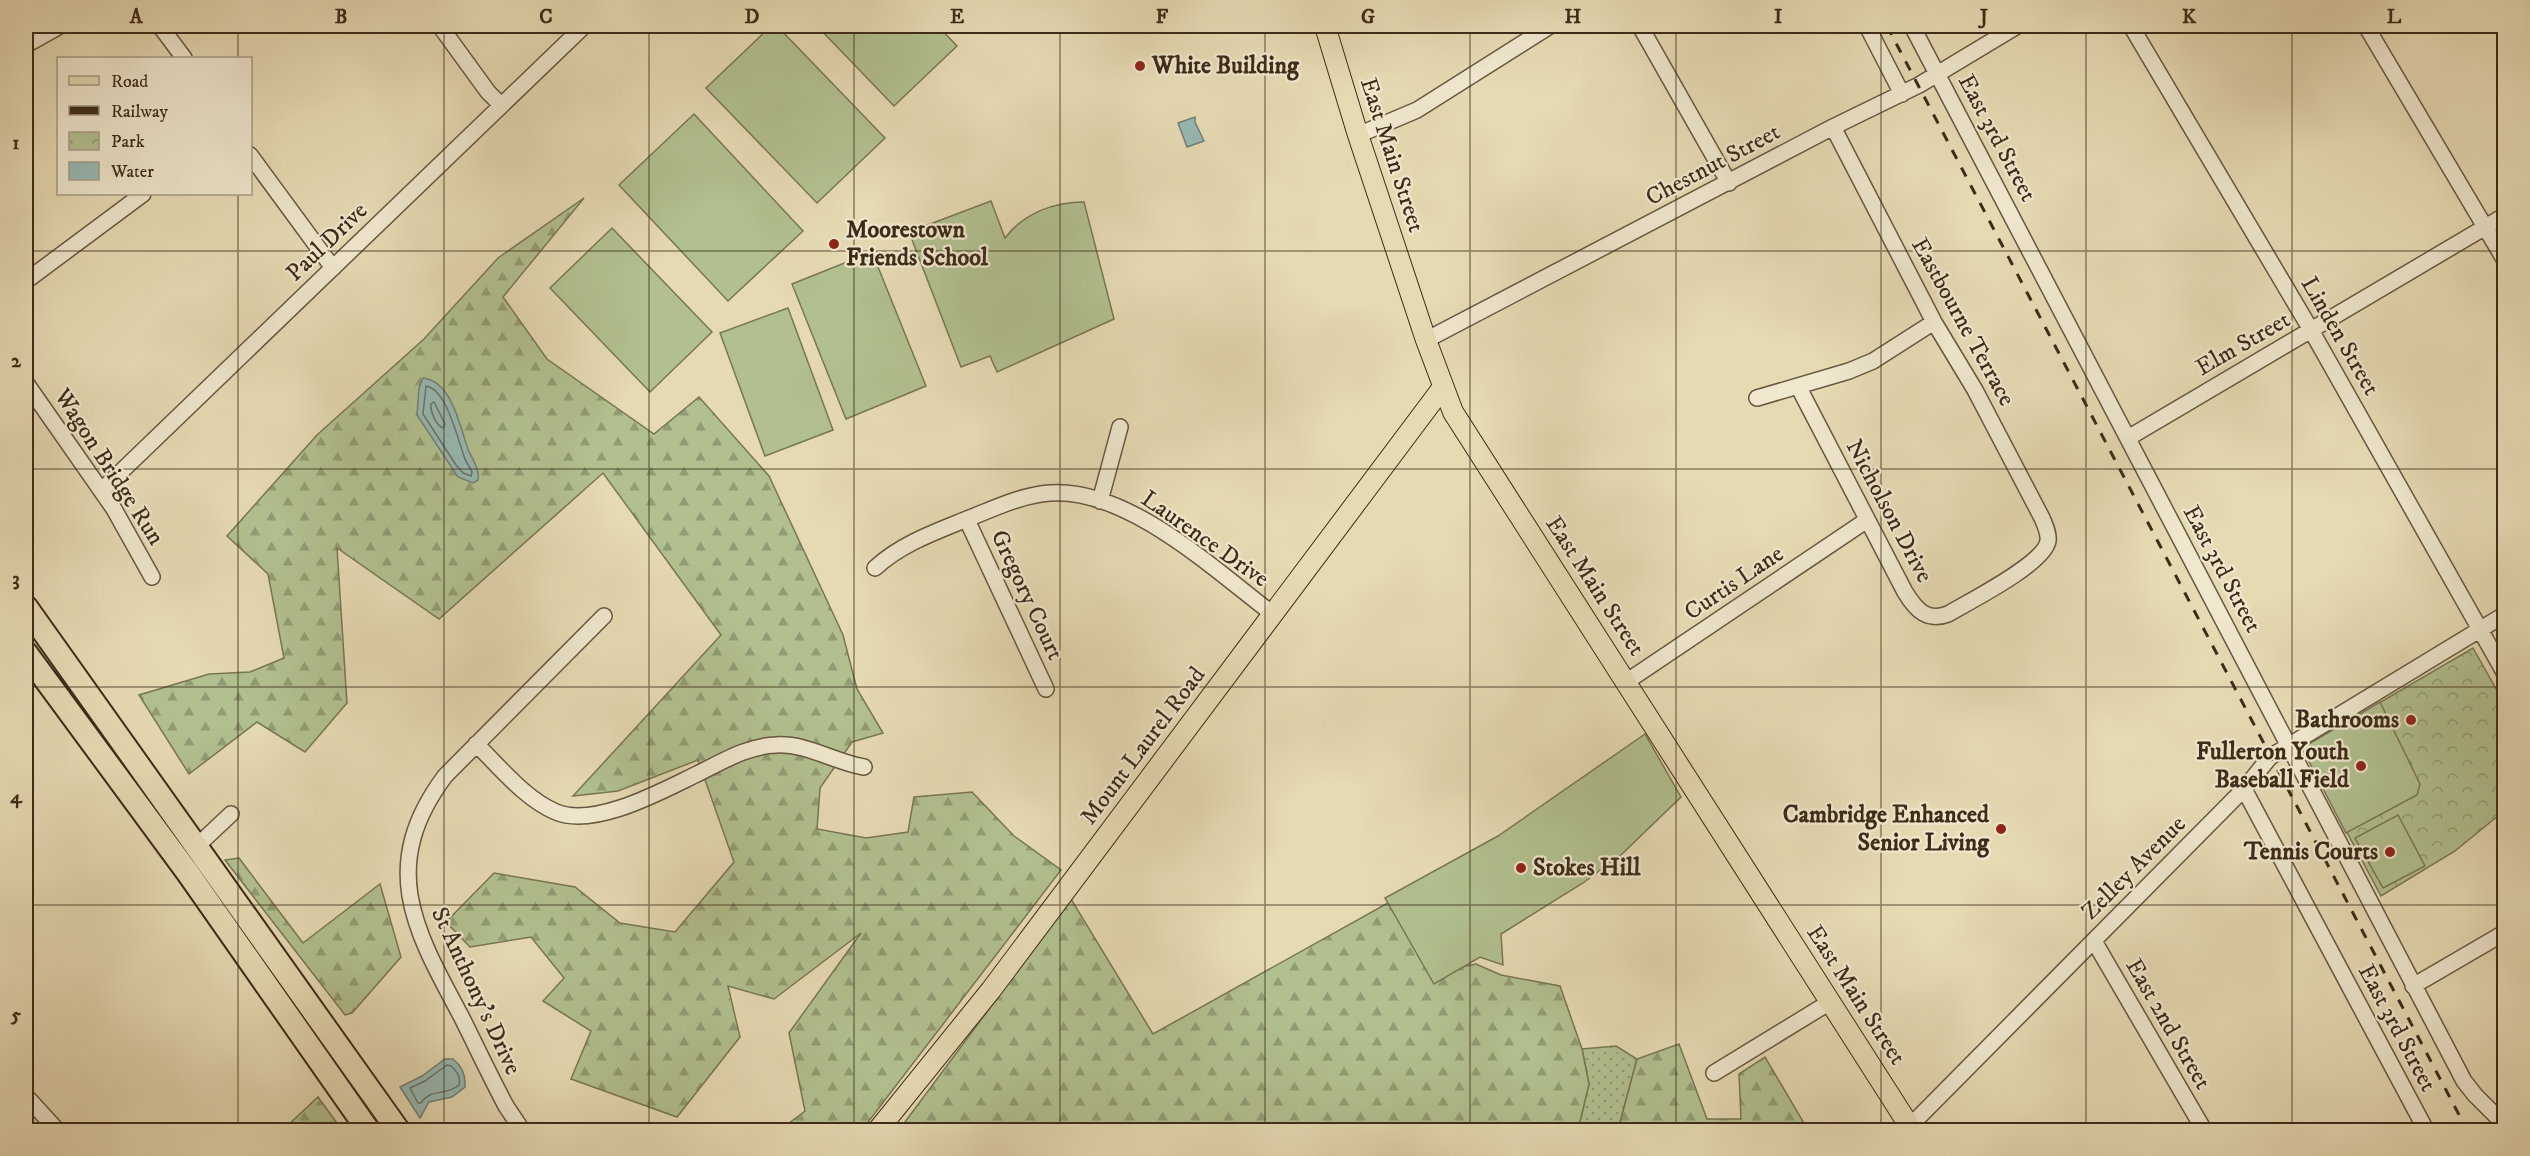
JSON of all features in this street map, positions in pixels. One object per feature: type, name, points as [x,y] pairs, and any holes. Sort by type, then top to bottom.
[{"type":"highway","points":[[26,607],[398,1131]]},
{"type":"highway","points":[[26,653],[188,873],[368,1131]]},
{"type":"main road","name":"East Main Street","points":[[1325,26],[1358,135],[1426,340],[1453,412],[1911,1128]]},
{"type":"main road","name":"Mount Laurel Road","points":[[878,1131],[991,990],[1443,387]]},
{"type":"street","points":[[26,45],[60,26]]},
{"type":"street","points":[[160,26],[183,57]]},
{"type":"street","points":[[440,26],[488,92],[501,105]]},
{"type":"street","name":"Paul Drive","points":[[102,490],[584,26]]},
{"type":"street","points":[[1358,135],[1417,110],[1550,26]]},
{"type":"street","points":[[1640,26],[1729,183]]},
{"type":"street","points":[[1867,26],[1902,94]]},
{"type":"street","name":"East 3rd Street","points":[[1912,26],[2464,1081],[2505,1124]]},
{"type":"street","name":"Chestnut Street","points":[[1426,340],[1902,94],[2018,26]]},
{"type":"street","name":"Linden Street","points":[[2131,26],[2311,330],[2505,672]]},
{"type":"street","points":[[2366,26],[2505,259]]},
{"type":"street","name":"Eastbourne Terrace","points":[[1833,128],[1934,322],[1976,390],[2047,530],[2048,540]]},
{"type":"street","points":[[252,158],[333,268]]},
{"type":"street","points":[[26,281],[142,195]]},
{"type":"street","name":"Elm Street","points":[[2128,438],[2505,216]]},
{"type":"street","points":[[1757,398],[1850,371],[1873,361],[1934,322]]},
{"type":"street","name":"Wagon Bridge Run","points":[[26,383],[102,490],[152,577]]},
{"type":"street","name":"Nicholson Drive","points":[[1798,386],[1910,601],[1921,613],[1934,617],[1948,614],[2029,565],[2042,554],[2048,540]]},
{"type":"street","points":[[1100,501],[1120,427]]},
{"type":"street","name":"Laurence Drive","points":[[875,568],[898,549],[1000,506],[1049,493],[1080,496],[1132,513],[1149,523],[1274,615]]},
{"type":"street","name":"Gregory Court","points":[[967,520],[1046,689]]},
{"type":"street","name":"Curtis Lane","points":[[1626,682],[1867,520]]},
{"type":"street","name":"Zelley Avenue","points":[[1911,1128],[2244,789],[2270,757],[2288,744],[2505,615]]},
{"type":"street","name":"St Anthony's Drive","points":[[522,1131],[506,1106],[441,980],[417,926],[408,892],[408,858],[417,823],[445,776],[604,616]]},
{"type":"street","points":[[476,744],[545,806],[566,815],[578,817],[605,812],[636,801],[723,759],[774,745],[802,747],[864,767]]},
{"type":"street","name":"East 3rd Street","points":[[2244,789],[2426,1131]]},
{"type":"street","points":[[196,846],[231,814]]},
{"type":"street","points":[[2414,986],[2505,933]]},
{"type":"street","name":"East 2nd Street","points":[[2094,941],[2204,1131]]},
{"type":"street","points":[[1714,1073],[1830,1002]]},
{"type":"street","points":[[26,1096],[57,1131]]},
{"type":"green space","points":[[771,26],[777,26],[885,138],[817,203],[706,88]]},
{"type":"green space","points":[[817,26],[938,26],[957,46],[894,106]]},
{"type":"green space","points":[[694,114],[803,231],[728,301],[619,185]]},
{"type":"green space","points":[[584,198],[503,297],[547,359],[654,434],[699,397],[769,476],[843,635],[857,689],[883,733],[852,742],[820,788],[817,829],[866,838],[908,832],[914,797],[972,792],[1014,836],[1061,870],[862,1130],[780,1130],[805,1111],[789,1033],[861,933],[774,999],[728,986],[740,1037],[677,1117],[571,1079],[591,1031],[543,1001],[564,978],[531,937],[470,947],[446,922],[494,873],[575,887],[620,923],[675,932],[734,862],[698,760],[618,791],[573,796],[721,635],[603,473],[439,619],[337,548],[347,703],[305,752],[257,722],[189,774],[139,695],[209,674],[250,672],[284,658],[268,574],[227,536],[317,435],[424,339],[498,258]]},
{"type":"green space","points":[[991,201],[1005,238],[1021,222],[1040,211],[1062,204],[1084,202],[1114,319],[997,372],[990,356],[961,367],[909,232]]},
{"type":"green space","points":[[612,228],[712,332],[650,392],[550,288]]},
{"type":"green space","points":[[872,252],[926,386],[846,419],[792,284]]},
{"type":"green space","points":[[788,308],[833,430],[765,456],[720,333]]},
{"type":"green space","points":[[2473,648],[2504,703],[2504,811],[2455,851],[2381,896],[2302,748]]},
{"type":"green space","name":"Fullerton Youth Baseball Field","points":[[2380,702],[2420,784],[2417,795],[2346,833],[2302,748]]},
{"type":"green space","name":"Stokes Hill","points":[[1645,734],[1681,797],[1622,854],[1583,883],[1501,934],[1503,965],[1480,957],[1434,984],[1385,898],[1498,836]]},
{"type":"green space","name":"Tennis Courts","points":[[2398,815],[2425,866],[2383,888],[2355,838]]},
{"type":"green space","points":[[239,858],[303,943],[380,884],[401,957],[352,1013],[345,1015],[225,860]]},
{"type":"green space","points":[[1422,884],[1441,971],[1476,964],[1501,975],[1560,986],[1582,1049],[1589,1084],[1578,1130],[899,1130],[1071,899],[1153,1034]]},
{"type":"green space","points":[[1679,1044],[1707,1119],[1741,1119],[1739,1074],[1765,1057],[1808,1130],[1618,1130],[1637,1059]]},
{"type":"green space","points":[[1616,1046],[1637,1059],[1618,1130],[1578,1130],[1589,1084],[1582,1049]]},
{"type":"green space","points":[[318,1097],[342,1130],[283,1130]]},
{"type":"water","points":[[1195,117],[1204,141],[1187,147],[1178,123]]},
{"type":"water","points":[[423,378],[441,387],[453,406],[478,472],[478,480],[473,483],[458,477],[417,415],[419,388]]},
{"type":"water","points":[[445,1059],[453,1059],[459,1065],[463,1071],[465,1087],[452,1097],[429,1102],[420,1118],[400,1087],[422,1076]]},
{"type":"railway","points":[[1887,26],[2467,1130]]},
{"type":"place","name":"White Building","points":[[1140,66]]},
{"type":"place","name":"Moorestown Friends School","points":[[834,244]]},
{"type":"place","name":"Bathrooms","points":[[2411,720]]},
{"type":"place","name":"Fullerton Youth Baseball Field","points":[[2361,766]]},
{"type":"place","name":"Cambridge Enhanced Senior Living","points":[[2001,829]]},
{"type":"place","name":"Tennis Courts","points":[[2390,852]]},
{"type":"place","name":"Stokes Hill","points":[[1521,868]]}]
